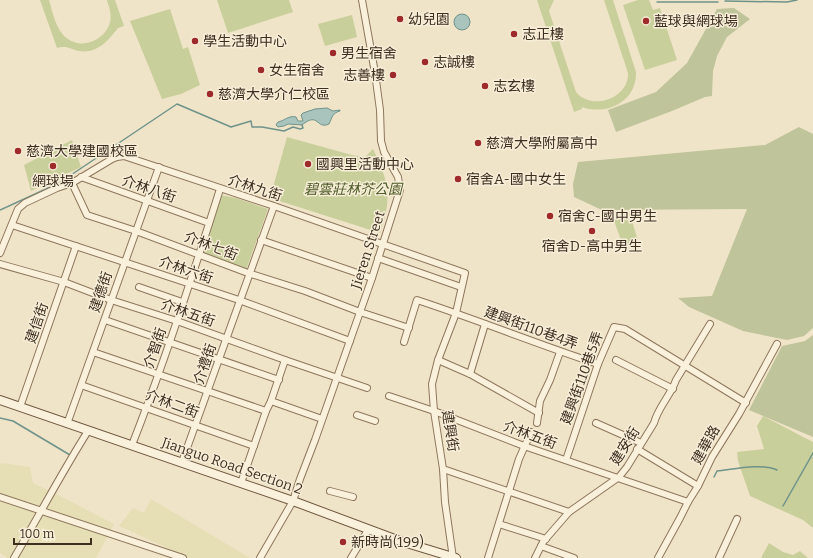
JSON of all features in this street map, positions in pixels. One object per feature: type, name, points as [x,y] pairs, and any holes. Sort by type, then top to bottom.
[{"type":"street","name":"Jieren Street","points":[[260,558],[294,501],[300,479],[372,278],[400,190],[398,177],[384,152],[381,141],[380,110],[362,0]]},
{"type":"street","name":"介林九街","points":[[0,254],[18,209],[26,203],[56,188],[72,183],[117,156],[124,156],[383,243],[465,273],[456,312]]},
{"type":"street","name":"建德街","points":[[67,424],[158,167]]},
{"type":"street","name":"介林八街","points":[[81,177],[210,223]]},
{"type":"street","name":"介林七街","points":[[72,183],[87,215],[248,273],[305,291],[360,312],[409,328]]},
{"type":"street","name":"介智街","points":[[132,445],[177,321],[220,189]]},
{"type":"street","name":"介禮街","points":[[182,462],[208,392],[248,273],[274,206]]},
{"type":"street","name":"介林六街","points":[[12,225],[239,300],[350,341]]},
{"type":"street","points":[[261,240],[372,278]]},
{"type":"street","name":"建信街","points":[[20,407],[76,246]]},
{"type":"street","points":[[378,258],[461,286]]},
{"type":"street","name":"介林五街","points":[[0,264],[64,282],[111,300],[177,321],[367,388]]},
{"type":"street","points":[[139,287],[182,302]]},
{"type":"street","name":"建興街110巷4弄","points":[[409,328],[417,300],[456,312],[560,352],[598,364]]},
{"type":"street","name":"建興街","points":[[454,558],[445,502],[443,469],[434,411],[432,384],[438,360],[456,312]]},
{"type":"street","points":[[105,320],[279,380]]},
{"type":"street","points":[[470,374],[485,324]]},
{"type":"street","name":"建安街","points":[[535,558],[546,539],[569,512],[619,477],[628,466],[654,423],[655,417],[673,389],[676,380],[710,324]]},
{"type":"street","name":"建興街110巷5弄","points":[[566,460],[598,364],[614,327],[625,329],[685,366]]},
{"type":"street","points":[[404,342],[409,328]]},
{"type":"street","name":"建華路","points":[[658,558],[698,486],[712,457],[746,403],[777,344]]},
{"type":"street","points":[[93,352],[266,411]]},
{"type":"street","points":[[537,423],[540,401],[560,352]]},
{"type":"street","points":[[241,484],[285,360]]},
{"type":"street","points":[[438,360],[470,374],[539,413]]},
{"type":"street","points":[[616,360],[673,389]]},
{"type":"street","points":[[685,366],[746,403]]},
{"type":"street","name":"介林二街","points":[[81,385],[254,446]]},
{"type":"street","name":"介林五街","points":[[389,396],[434,411],[526,446],[688,502]]},
{"type":"street","name":"Jianguo Road Section 2","points":[[0,400],[294,501],[368,530],[454,558]]},
{"type":"street","points":[[271,401],[322,419]]},
{"type":"street","points":[[357,415],[375,421]]},
{"type":"street","points":[[596,423],[639,446],[698,486]]},
{"type":"street","points":[[14,558],[88,431]]},
{"type":"street","points":[[488,558],[519,459],[531,432]]},
{"type":"street","points":[[443,469],[569,512]]},
{"type":"street","points":[[330,491],[353,497]]},
{"type":"street","points":[[0,497],[183,558]]},
{"type":"street","points":[[719,558],[737,519]]},
{"type":"street","points":[[498,524],[546,539]]},
{"type":"street","points":[[351,558],[368,530]]},
{"type":"street","points":[[541,546],[574,558]]},
{"type":"shaded area","points":[[1,463],[30,467],[33,483],[114,524],[96,558],[8,558],[0,553]]},
{"type":"shaded area","points":[[151,499],[250,558],[189,558],[119,526],[133,508],[144,513]]},
{"type":"green space","points":[[40,0],[49,0],[58,27],[64,36],[74,42],[87,43],[93,41],[99,38],[108,28],[111,16],[107,0],[115,0],[124,26],[118,28],[102,46],[91,50],[79,51],[66,47],[57,48]]},
{"type":"green space","points":[[217,0],[289,0],[293,12],[228,33]]},
{"type":"green space","points":[[537,0],[554,0],[549,11],[576,92],[583,98],[591,101],[599,101],[616,95],[622,90],[627,82],[628,73],[604,0],[613,0],[636,72],[632,91],[619,104],[611,108],[602,109],[582,107],[582,109],[574,112]]},
{"type":"green space","points":[[638,0],[649,0],[653,10],[660,8],[677,60],[645,70],[623,5]]},
{"type":"green space","points":[[734,8],[750,19],[727,37],[717,56],[713,71],[712,96],[705,97],[616,132],[608,110],[656,92],[687,63],[717,9]]},
{"type":"green space","points":[[170,9],[183,49],[188,47],[200,85],[181,94],[162,99],[130,21]]},
{"type":"green space","points":[[352,15],[357,37],[325,46],[318,24]]},
{"type":"green space","points":[[799,127],[813,134],[813,328],[804,336],[787,340],[743,331],[689,307],[678,298],[712,296],[747,209],[602,210],[574,197],[573,184],[578,162],[765,145]]},
{"type":"green space","name":"碧雲莊林芥公園","points":[[287,137],[352,155],[365,157],[373,149],[382,170],[388,199],[380,233],[270,198]]},
{"type":"green space","name":"網球場","points":[[72,140],[81,167],[31,191],[24,165]]},
{"type":"green space","points":[[220,195],[236,198],[268,209],[246,270],[201,254]]},
{"type":"green space","points":[[630,214],[638,241],[623,246],[612,215]]},
{"type":"green space","points":[[813,335],[813,437],[749,410],[782,346],[805,341]]},
{"type":"green space","points":[[763,416],[813,442],[813,528],[803,520],[750,496],[738,461],[737,452],[764,449],[757,426]]},
{"type":"green space","points":[[769,543],[783,552],[793,555],[800,551],[808,558],[761,558]]},
{"type":"water","points":[[462,14],[469,19],[470,22],[465,29],[462,30],[455,25],[454,22],[459,15]]},
{"type":"water","points":[[327,108],[333,111],[340,110],[334,114],[329,124],[322,125],[315,120],[312,120],[302,125],[288,124],[278,127],[276,125],[278,122],[291,117],[296,117],[298,121],[303,121],[301,115],[303,113],[315,109]]},
{"type":"waterway","points":[[725,1],[787,2],[797,0]]},
{"type":"waterway","points":[[657,2],[718,2]]},
{"type":"waterway","points":[[0,210],[59,183],[177,104],[231,127],[251,121],[252,127],[262,127],[284,131],[293,127],[300,129],[303,128],[302,125]]},
{"type":"waterway","points":[[0,418],[13,421],[70,455]]},
{"type":"waterway","points":[[783,506],[813,453]]},
{"type":"waterway","points":[[714,477],[717,471],[740,468],[763,467],[777,470]]},
{"type":"place","name":"幼兒園","points":[[400,19]]},
{"type":"place","name":"藍球與網球場","points":[[646,21]]},
{"type":"place","name":"志正樓","points":[[514,34]]},
{"type":"place","name":"學生活動中心","points":[[195,41]]},
{"type":"place","name":"男生宿舍","points":[[333,53]]},
{"type":"place","name":"志誠樓","points":[[425,62]]},
{"type":"place","name":"女生宿舍","points":[[261,70]]},
{"type":"place","name":"志善樓","points":[[393,75]]},
{"type":"place","name":"志玄樓","points":[[485,86]]},
{"type":"place","name":"慈濟大學介仁校區","points":[[210,94]]},
{"type":"place","name":"慈濟大學附屬高中","points":[[478,143]]},
{"type":"place","name":"慈濟大學建國校區","points":[[18,151]]},
{"type":"place","name":"國興里活動中心","points":[[308,164]]},
{"type":"place","name":"網球場","points":[[53,166]]},
{"type":"place","name":"宿舍A-國中女生","points":[[458,179]]},
{"type":"place","name":"宿舍C-國中男生","points":[[550,216]]},
{"type":"place","name":"宿舍D-高中男生","points":[[592,231]]},
{"type":"place","name":"新時尚(199)","points":[[343,542]]}]
